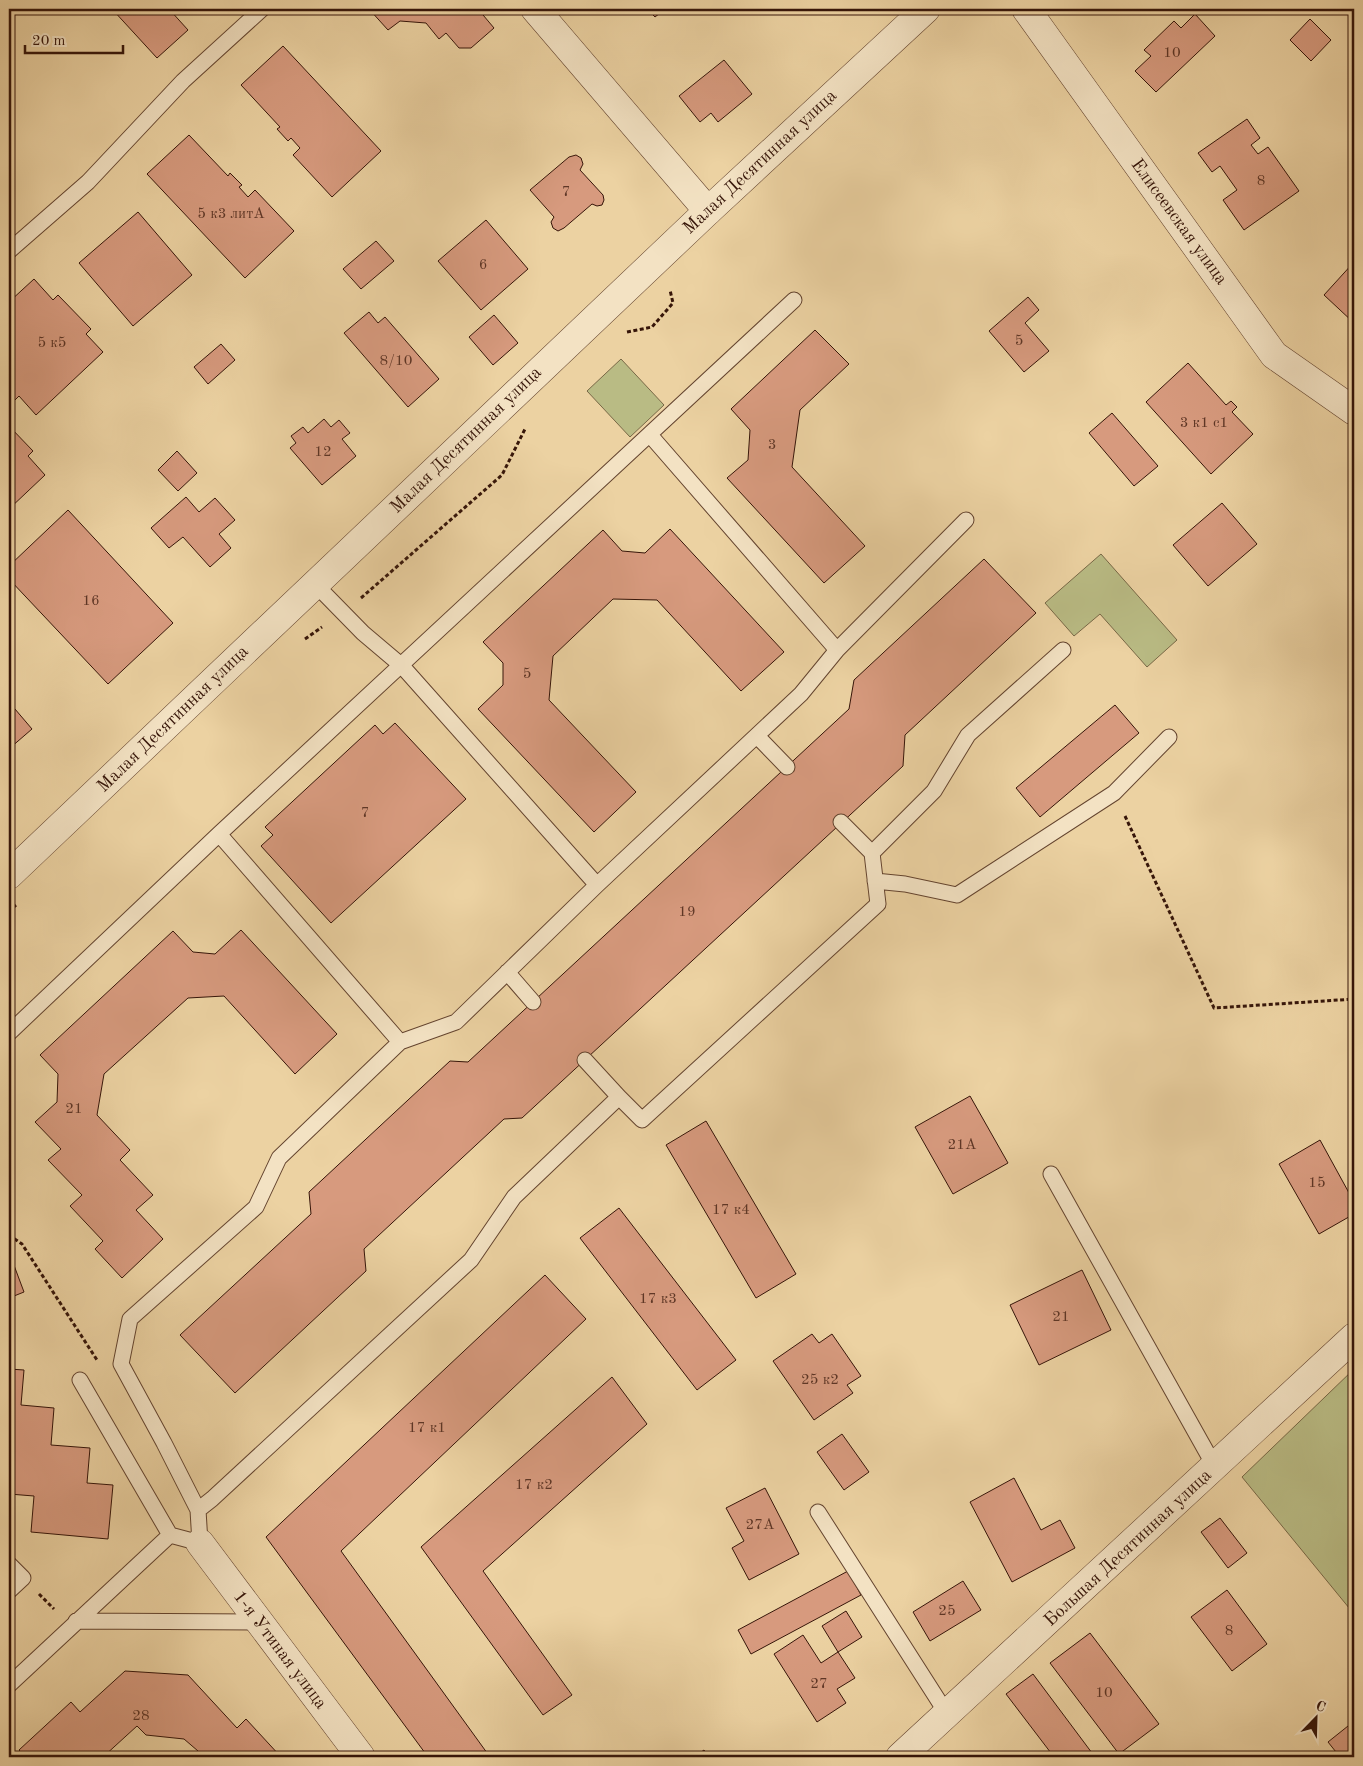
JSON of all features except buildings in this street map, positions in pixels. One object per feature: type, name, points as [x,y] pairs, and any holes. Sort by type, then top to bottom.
[{"type":"street","points":[[535,9],[708,211]]},
{"type":"street","name":"Малая Десятинная улица","points":[[11,868],[315,584],[662,254],[926,9]]},
{"type":"street","name":"Елисеевская улица","points":[[1026,9],[1274,355],[1354,411]]},
{"type":"street","name":"Большая Десятинная улица","points":[[900,1757],[1354,1337]]},
{"type":"street","name":"1-я Утиная улица","points":[[200,1543],[362,1757]]},
{"type":"lane","points":[[9,251],[88,182],[183,81],[262,9]]},
{"type":"lane","points":[[9,1033],[219,834],[650,436],[794,300]]},
{"type":"lane","points":[[650,436],[837,650]]},
{"type":"lane","points":[[80,1380],[170,1535],[200,1543],[198,1510],[164,1443],[120,1364],[130,1320],[256,1207],[279,1158],[400,1042],[456,1022],[597,885],[801,694],[837,650],[966,520]]},
{"type":"lane","points":[[315,584],[363,633],[402,666],[597,885]]},
{"type":"lane","points":[[872,853],[934,791],[968,736],[1063,650]]},
{"type":"lane","points":[[757,736],[787,767]]},
{"type":"lane","points":[[875,881],[905,884],[957,895],[1114,793],[1170,737]]},
{"type":"lane","points":[[585,1060],[642,1120],[878,904],[872,853],[841,822]]},
{"type":"lane","points":[[219,834],[400,1042]]},
{"type":"lane","points":[[507,972],[533,1002]]},
{"type":"lane","points":[[198,1510],[220,1492],[471,1260],[514,1197],[619,1097]]},
{"type":"lane","points":[[1051,1174],[1215,1467]]},
{"type":"lane","points":[[818,1512],[947,1714]]},
{"type":"lane","points":[[9,1685],[170,1535]]},
{"type":"lane","points":[[9,1564],[23,1578],[9,1591]]},
{"type":"lane","points":[[73,1624],[259,1622]]},
{"type":"path","points":[[620,334],[652,327],[673,303],[662,254]]},
{"type":"path","points":[[304,640],[343,613],[502,476],[526,426]]},
{"type":"path","points":[[1114,793],[1214,1008],[1354,999]]},
{"type":"path","points":[[9,1235],[22,1244],[99,1363]]},
{"type":"path","points":[[23,1578],[73,1624]]},
{"type":"green space","points":[[621,359],[664,405],[630,437],[587,391]]},
{"type":"green space","points":[[1101,554],[1177,640],[1147,667],[1100,614],[1074,636],[1045,603]]},
{"type":"green space","points":[[1354,1369],[1354,1614],[1242,1477]]}]
